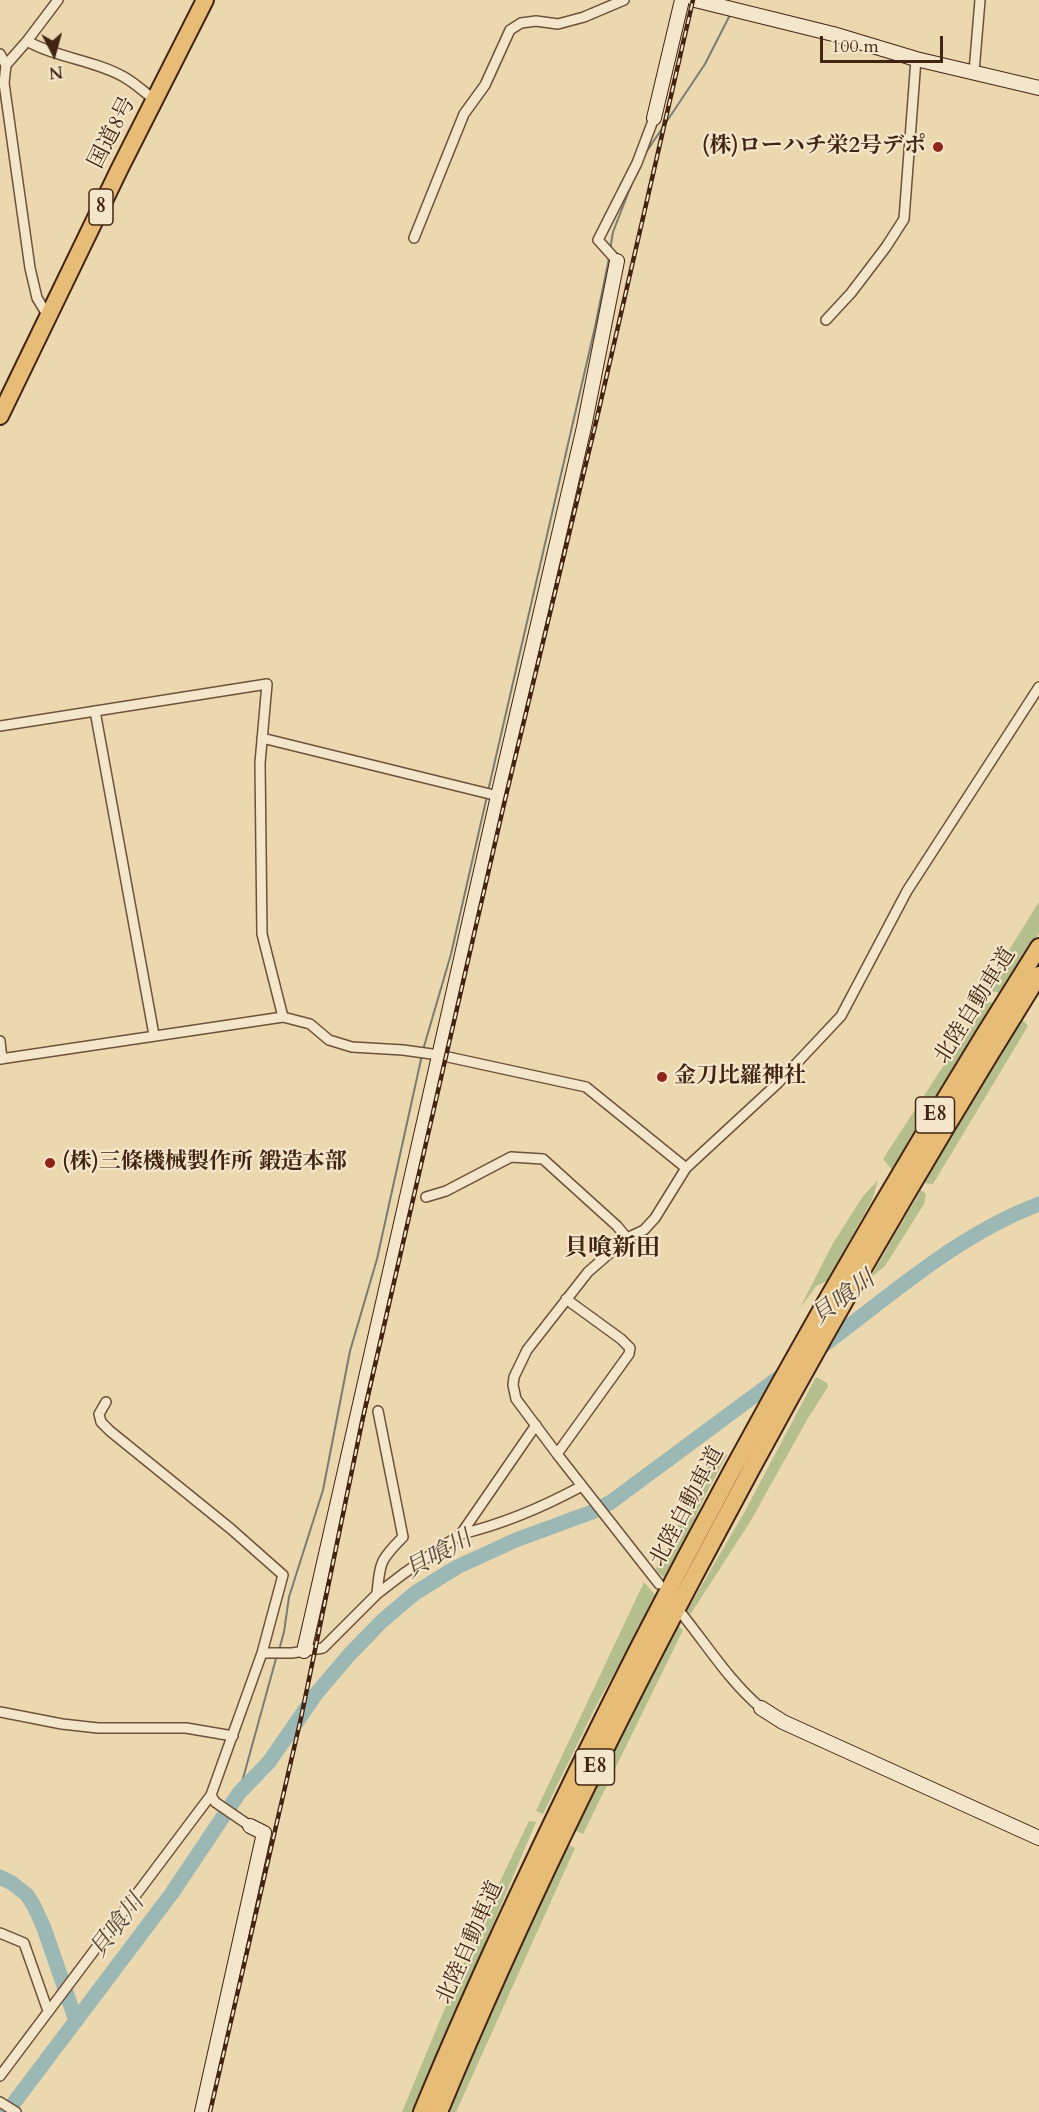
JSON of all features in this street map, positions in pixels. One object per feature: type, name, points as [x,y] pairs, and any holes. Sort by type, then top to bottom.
[{"type":"highway","name":"国道8号","points":[[0,416],[5,393],[48,316],[205,0]]},
{"type":"highway","name":"北陸自動車道","points":[[422,2112],[488,1959],[562,1802],[672,1583],[835,1286],[936,1113],[1039,946]]},
{"type":"highway","name":"北陸自動車道","points":[[439,2112],[500,1969],[584,1790],[644,1671],[771,1431],[866,1263],[1039,975]]},
{"type":"street","points":[[48,316],[37,298],[30,268],[4,83],[6,65],[58,0]]},
{"type":"street","points":[[414,238],[464,114],[485,85],[510,30],[521,23],[536,21],[558,24],[584,17],[624,0]]},
{"type":"street","points":[[298,1652],[439,1055],[495,796],[584,428],[617,261],[598,240],[637,163],[654,118],[682,0]]},
{"type":"street","points":[[695,0],[1039,88]]},
{"type":"street","points":[[974,72],[980,0]]},
{"type":"street","points":[[27,41],[45,51],[64,54],[125,77],[155,100]]},
{"type":"street","points":[[0,54],[6,65]]},
{"type":"street","points":[[826,320],[851,293],[904,219],[916,58]]},
{"type":"street","points":[[0,726],[267,684],[260,763],[262,934],[283,1017]]},
{"type":"street","points":[[659,1584],[516,1399],[514,1377],[527,1350],[588,1272],[627,1238],[644,1230],[655,1218],[686,1168],[778,1083],[841,1016],[907,891],[1039,687]]},
{"type":"street","points":[[94,711],[154,1035]]},
{"type":"street","points":[[261,738],[495,796]]},
{"type":"street","points":[[0,1041],[1,1059],[283,1017],[310,1024],[329,1040],[352,1047],[439,1055],[586,1087],[686,1168]]},
{"type":"street","points":[[426,1197],[447,1191],[511,1157],[543,1159],[617,1226],[627,1238]]},
{"type":"street","points":[[557,1454],[629,1354],[630,1348],[566,1299]]},
{"type":"street","points":[[0,2076],[77,1971],[213,1799],[233,1736],[266,1653],[283,1575],[231,1529],[100,1422],[99,1414],[106,1402]]},
{"type":"street","points":[[377,1594],[378,1576],[384,1556],[403,1537],[378,1411]]},
{"type":"street","points":[[266,1653],[298,1652],[323,1648],[377,1594],[461,1534],[536,1425]]},
{"type":"street","points":[[461,1534],[534,1511],[584,1488]]},
{"type":"street","points":[[681,1613],[746,1695],[783,1722],[1039,1838]]},
{"type":"street","points":[[0,1712],[62,1724],[98,1728],[186,1728],[233,1736]]},
{"type":"street","points":[[202,2112],[264,1833],[250,1826],[213,1799]]},
{"type":"street","points":[[0,1933],[24,1943],[49,2009]]},
{"type":"street","points":[[0,2102],[16,2112]]},
{"type":"green space","points":[[1039,902],[1039,933],[1001,993],[984,990]]},
{"type":"green space","points":[[986,1000],[994,1004],[893,1171],[883,1159]]},
{"type":"green space","points":[[1022,1019],[1028,1026],[933,1184],[923,1183]]},
{"type":"green space","points":[[878,1180],[872,1200],[827,1281],[816,1286],[800,1308],[832,1245],[863,1196]]},
{"type":"green space","points":[[921,1190],[926,1194],[924,1204],[885,1266],[870,1278]]},
{"type":"green space","points":[[816,1377],[827,1383],[828,1387],[808,1418],[750,1522],[690,1615],[685,1614],[745,1511]]},
{"type":"green space","points":[[722,1453],[727,1455],[666,1580],[656,1570],[659,1555],[665,1551],[703,1475],[710,1464]]},
{"type":"green space","points":[[644,1582],[657,1597],[598,1702],[543,1814],[536,1811]]},
{"type":"green space","points":[[676,1624],[683,1630],[583,1834],[574,1830]]},
{"type":"green space","points":[[529,1821],[536,1822],[414,2112],[402,2112],[481,1921]]},
{"type":"green space","points":[[567,1844],[575,1848],[456,2112],[448,2112],[513,1961]]},
{"type":"waterway","points":[[645,154],[705,64],[731,13]]},
{"type":"waterway","points":[[610,250],[613,232],[634,178]]},
{"type":"waterway","points":[[488,791],[609,258]]},
{"type":"waterway","points":[[423,1050],[451,954],[487,796]]},
{"type":"waterway","points":[[279,1650],[289,1597],[323,1490],[350,1351],[377,1259],[422,1055]]},
{"type":"waterway","name":"貝喰川","points":[[817,1350],[896,1289],[951,1251],[1008,1217],[1039,1204]]},
{"type":"waterway","name":"貝喰川","points":[[7,2112],[172,1893],[239,1793],[269,1762],[316,1694],[382,1621],[415,1593],[457,1567],[516,1540],[592,1512],[611,1502],[785,1373]]},
{"type":"waterway","points":[[239,1793],[277,1655]]},
{"type":"waterway","points":[[0,1877],[27,1895],[34,1906],[44,1928],[76,2021]]},
{"type":"railway","points":[[210,2112],[301,1718],[363,1417],[693,0]]},
{"type":"place","name":"(株)ローハチ栄2号デポ","points":[[938,147]]},
{"type":"place","name":"金刀比羅神社","points":[[662,1077]]},
{"type":"place","name":"(株)三條機械製作所 鍛造本部","points":[[50,1163]]},
{"type":"district","name":"貝喰新田","points":[[612,1249]]}]
